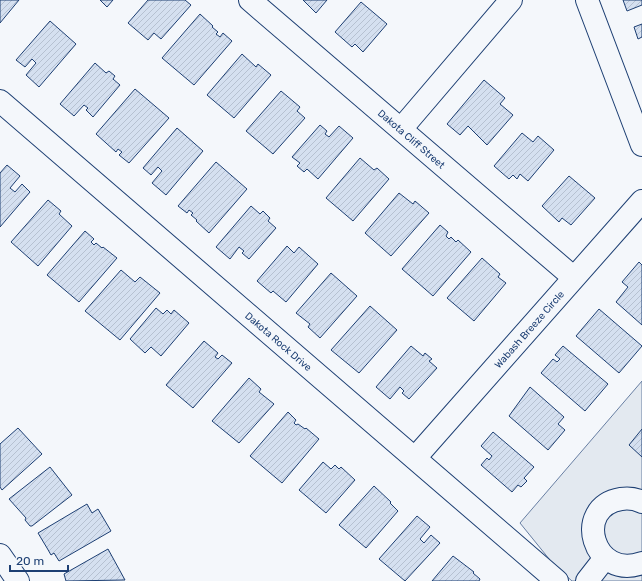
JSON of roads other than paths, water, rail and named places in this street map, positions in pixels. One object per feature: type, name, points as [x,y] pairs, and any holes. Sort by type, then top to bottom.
[{"type":"street","name":"Dakota Cliff Street","points":[[250,0],[573,277]]},
{"type":"street","points":[[401,129],[511,0]]},
{"type":"street","points":[[587,0],[642,145]]},
{"type":"street","name":"Dakota Rock Drive","points":[[0,101],[557,581]]},
{"type":"street","name":"Wabash Breeze Circle","points":[[415,458],[573,277],[642,201]]},
{"type":"street","points":[[642,502],[627,498],[616,500],[605,505],[598,514],[592,535],[595,545],[605,558],[619,566],[630,567],[642,563]]},
{"type":"street","points":[[0,556],[18,581]]},
{"type":"street","points":[[587,581],[605,558]]}]
